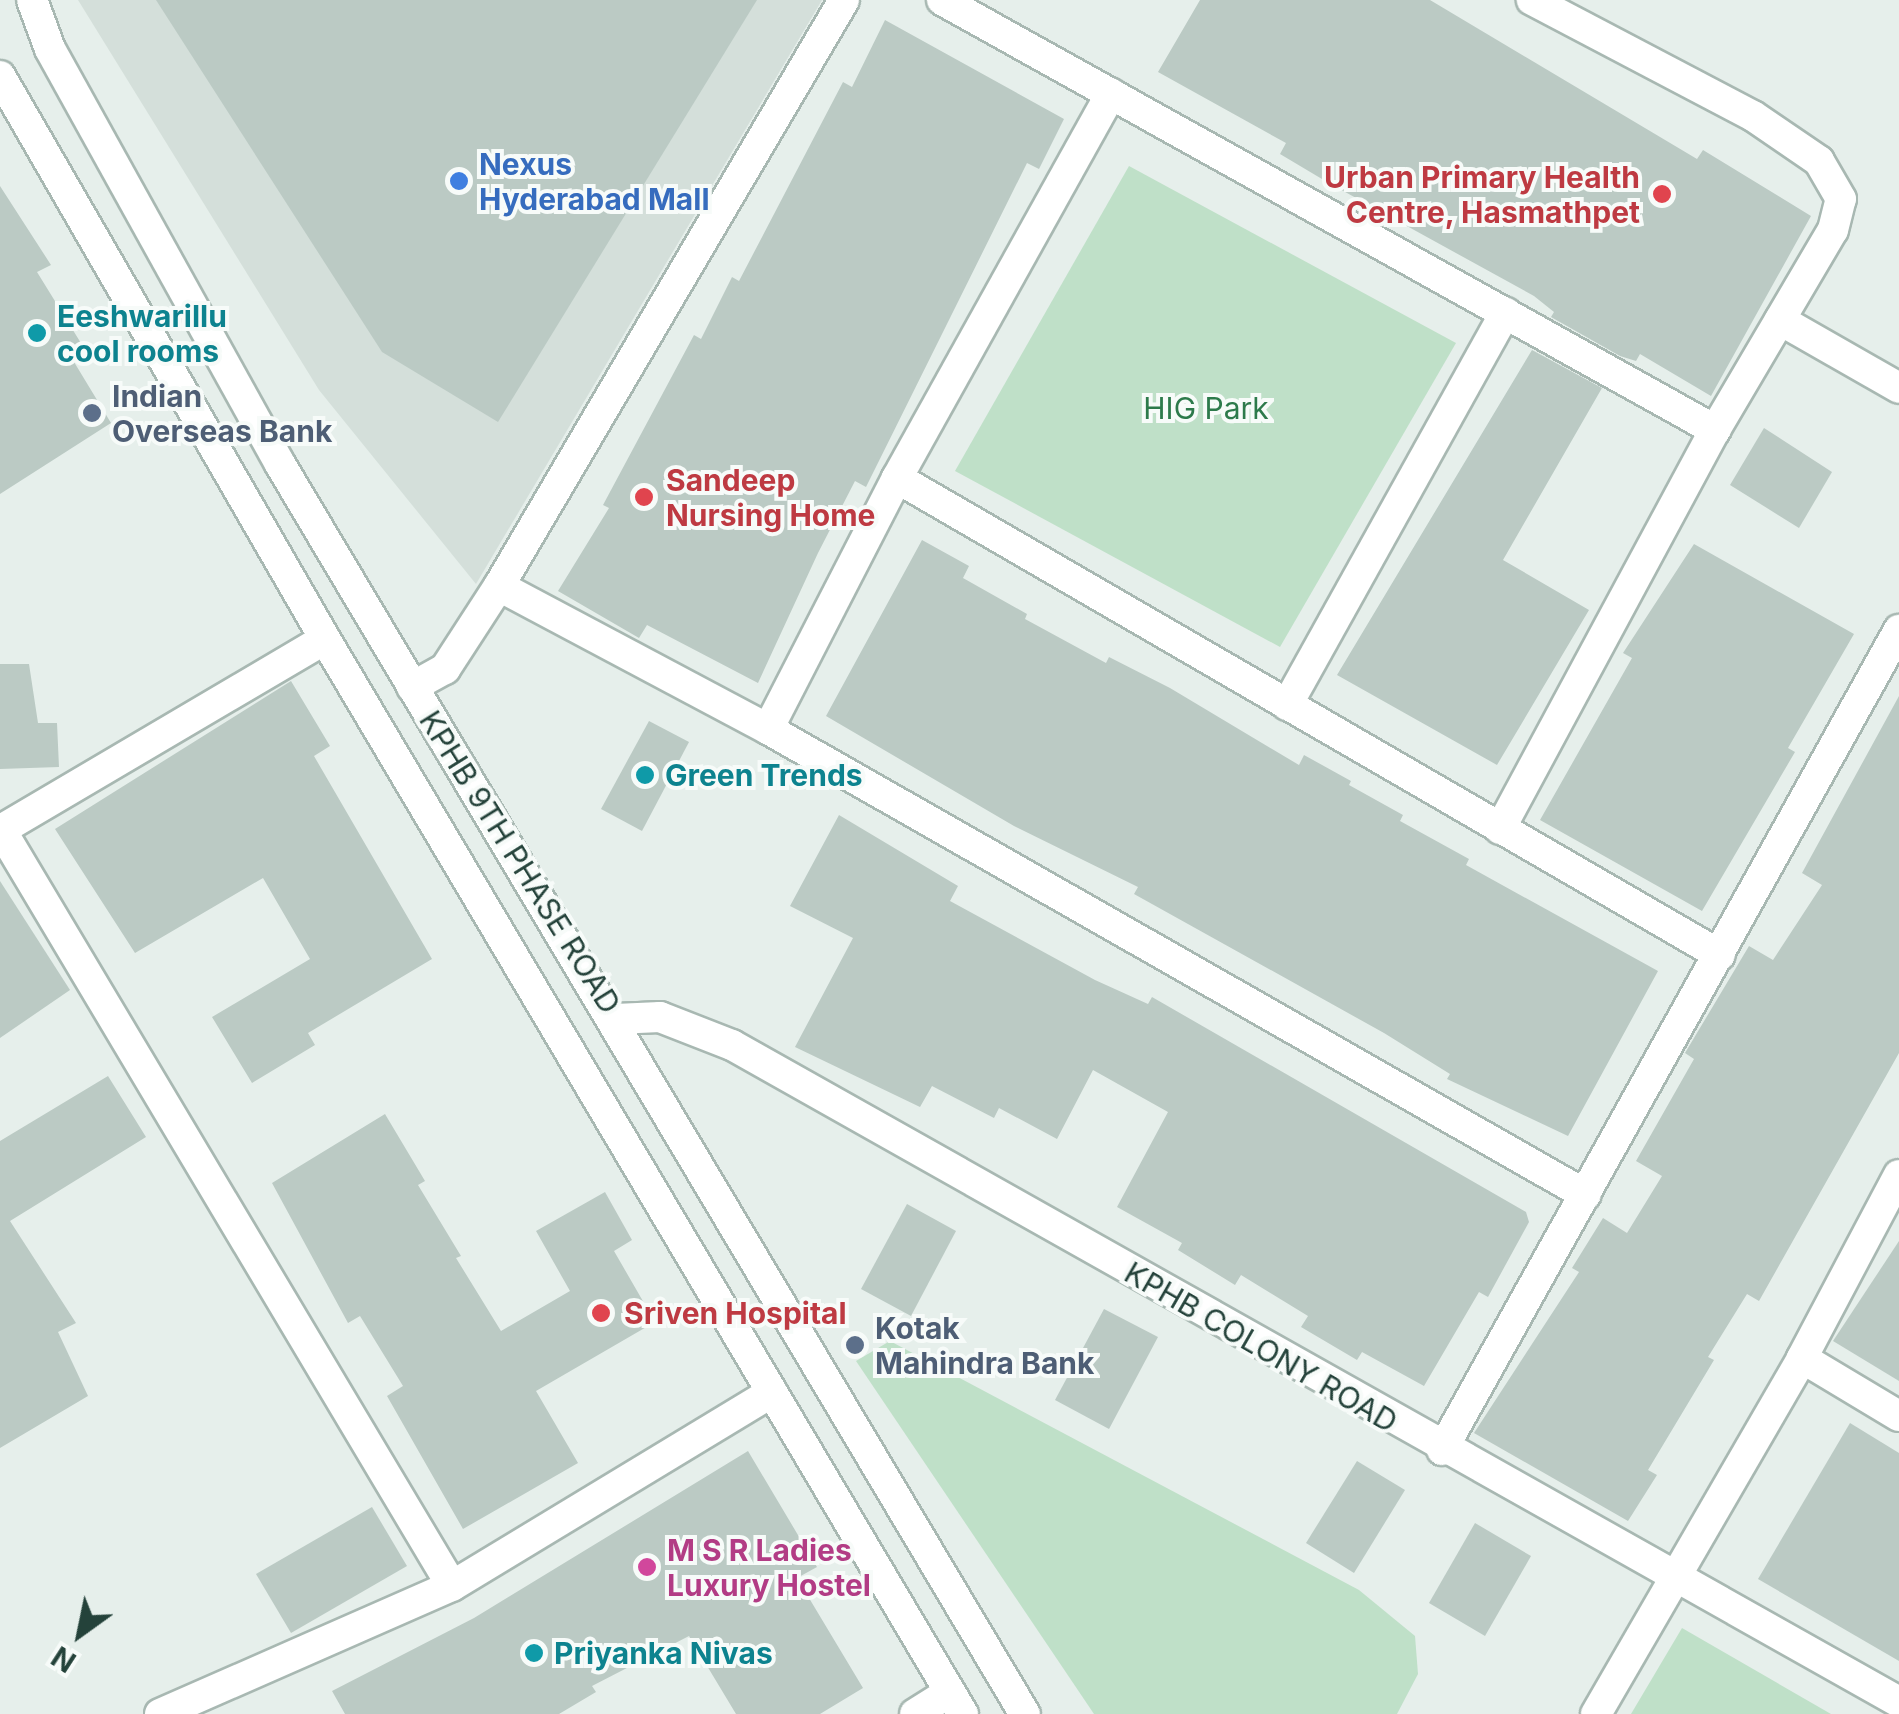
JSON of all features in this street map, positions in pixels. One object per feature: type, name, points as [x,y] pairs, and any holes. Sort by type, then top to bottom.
[{"type":"street","name":"KPHB 9TH PHASE ROAD","points":[[32,0],[50,49],[412,687],[616,1019],[1024,1714]]},
{"type":"street","points":[[412,687],[445,668],[499,586],[844,0]]},
{"type":"street","points":[[942,0],[1714,430]]},
{"type":"street","points":[[1500,829],[1714,430],[1833,230],[1842,198],[1819,161],[1753,116],[1532,0]]},
{"type":"street","name":"KPHB 9TH PHASE ROAD","points":[[0,76],[325,639],[956,1703]]},
{"type":"street","points":[[768,729],[897,478],[1111,94]]},
{"type":"street","points":[[1287,704],[1505,313]]},
{"type":"street","points":[[1780,320],[1899,388]]},
{"type":"street","points":[[897,478],[1720,955]]},
{"type":"street","points":[[499,586],[768,729],[1586,1195]]},
{"type":"street","points":[[1442,1450],[1899,630]]},
{"type":"street","points":[[325,639],[0,830],[452,1586]]},
{"type":"street","name":"KPHB COLONY ROAD","points":[[616,1019],[660,1017],[732,1045],[1442,1450],[1899,1702]]},
{"type":"street","points":[[1596,1714],[1802,1358],[1899,1175]]},
{"type":"street","points":[[1802,1358],[1899,1416]]},
{"type":"street","points":[[160,1714],[452,1586],[772,1392]]},
{"type":"street","points":[[915,1714],[956,1703]]},
{"type":"shaded area","name":"Nexus Hyderabad Mall","points":[[78,0],[822,0],[476,584],[319,390]]},
{"type":"green space","name":"HIG Park","points":[[1129,166],[1456,343],[1280,647],[955,471]]},
{"type":"green space","points":[[890,1341],[1359,1590],[1415,1636],[1418,1674],[1397,1714],[1094,1714],[856,1361]]},
{"type":"green space","points":[[1682,1628],[1831,1714],[1631,1714]]},
{"type":"building","name":"Nexus Hyderabad Mall","points":[[156,0],[757,0],[498,422],[382,352]]},
{"type":"building","points":[[1200,0],[1430,0],[1697,159],[1703,150],[1811,216],[1711,396],[1640,354],[1636,361],[1620,356],[1551,317],[1554,312],[1534,296],[1280,154],[1286,143],[1158,72]]},
{"type":"building","points":[[885,20],[1064,119],[1039,169],[1027,163],[866,487],[855,481],[758,683],[647,625],[639,638],[558,591],[609,508],[603,505],[694,335],[701,339],[732,277],[739,281],[843,82],[852,87]]},
{"type":"building","points":[[0,186],[51,265],[37,272],[84,348],[71,357],[111,423],[0,494]]},
{"type":"building","points":[[1532,350],[1602,388],[1503,560],[1589,610],[1497,765],[1337,675]]},
{"type":"building","points":[[1764,428],[1832,472],[1799,528],[1730,485]]},
{"type":"building","points":[[922,540],[969,566],[963,578],[1027,614],[1025,619],[1106,663],[1109,657],[1170,688],[1299,765],[1304,755],[1351,781],[1349,785],[1403,815],[1400,821],[1469,859],[1466,865],[1658,971],[1568,1136],[1447,1079],[1450,1074],[1384,1033],[1134,894],[1138,887],[1014,826],[826,716]]},
{"type":"building","points":[[1694,544],[1854,634],[1788,748],[1795,752],[1702,911],[1540,820],[1632,658],[1623,653]]},
{"type":"building","points":[[0,664],[29,664],[38,723],[57,723],[59,767],[0,769]]},
{"type":"building","points":[[291,681],[330,746],[314,756],[432,959],[308,1033],[315,1045],[252,1083],[212,1017],[310,959],[263,878],[135,953],[55,829]]},
{"type":"building","points":[[1899,696],[1899,1053],[1759,1301],[1747,1294],[1708,1357],[1714,1360],[1648,1470],[1657,1475],[1628,1521],[1474,1433],[1579,1272],[1572,1268],[1603,1218],[1627,1233],[1662,1176],[1636,1161],[1694,1059],[1685,1053],[1749,946],[1773,960],[1822,885],[1802,873]]},
{"type":"building","name":"Green Trends","points":[[649,721],[689,742],[642,831],[601,809]]},
{"type":"building","points":[[839,815],[958,886],[950,901],[1095,980],[1148,1004],[1152,997],[1526,1212],[1529,1222],[1488,1297],[1479,1292],[1424,1386],[1362,1352],[1357,1360],[1301,1327],[1308,1316],[1241,1275],[1235,1285],[1178,1250],[1182,1243],[1117,1207],[1168,1112],[1093,1070],[1057,1139],[999,1108],[994,1118],[932,1086],[920,1107],[795,1047],[853,938],[790,906]]},
{"type":"building","points":[[0,881],[70,990],[0,1038]]},
{"type":"building","points":[[108,1076],[146,1137],[10,1221],[76,1323],[58,1332],[88,1396],[0,1448],[0,1141]]},
{"type":"building","points":[[385,1114],[425,1181],[418,1185],[461,1256],[456,1258],[501,1331],[570,1291],[536,1231],[605,1192],[632,1240],[614,1251],[655,1322],[536,1391],[578,1463],[463,1529],[387,1396],[403,1386],[360,1316],[348,1323],[272,1183]]},
{"type":"building","points":[[907,1204],[956,1231],[911,1316],[861,1289]]},
{"type":"building","points":[[1899,1241],[1899,1381],[1833,1341]]},
{"type":"building","points":[[1104,1309],[1158,1337],[1109,1429],[1055,1400]]},
{"type":"building","points":[[1850,1423],[1899,1453],[1899,1661],[1758,1579]]},
{"type":"building","points":[[748,1451],[817,1567],[797,1578],[863,1688],[820,1714],[736,1714],[689,1636],[592,1686],[596,1692],[559,1714],[345,1714],[332,1691],[474,1618]]},
{"type":"building","points":[[1357,1461],[1405,1490],[1354,1573],[1306,1543]]},
{"type":"building","points":[[372,1507],[407,1566],[291,1633],[256,1574]]},
{"type":"building","points":[[1475,1523],[1531,1556],[1485,1636],[1429,1603]]},
{"type":"place","name":"Nexus Hyderabad Mall","points":[[459,181]]},
{"type":"place","name":"Urban Primary Health Centre, Hasmathpet","points":[[1662,194]]},
{"type":"place","name":"Eeshwarillu cool rooms","points":[[37,333]]},
{"type":"place","name":"Indian Overseas Bank","points":[[92,413]]},
{"type":"place","name":"Sandeep Nursing Home","points":[[644,497]]},
{"type":"place","name":"Green Trends","points":[[645,775]]},
{"type":"place","name":"Sriven Hospital","points":[[601,1313]]},
{"type":"place","name":"Kotak Mahindra Bank","points":[[855,1345]]},
{"type":"place","name":"M S R Ladies Luxury Hostel","points":[[647,1567]]},
{"type":"place","name":"Priyanka Nivas","points":[[534,1653]]}]
